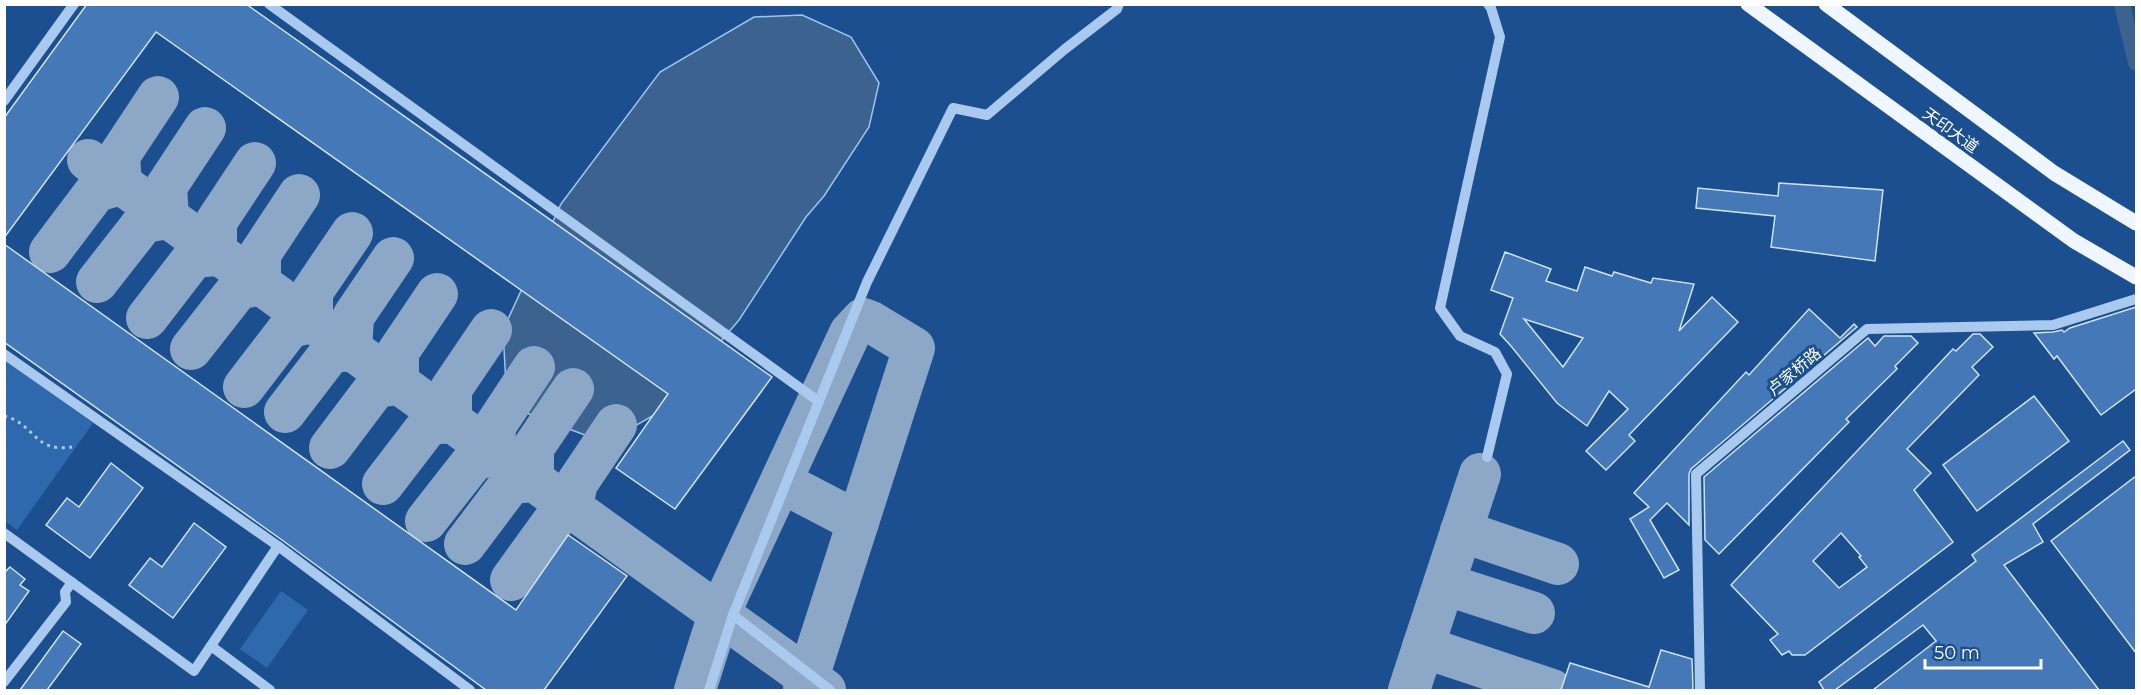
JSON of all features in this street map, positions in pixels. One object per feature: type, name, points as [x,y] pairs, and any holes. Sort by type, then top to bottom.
[{"type":"main road","name":"天印大道","points":[[1748,4],[2074,241],[2136,277]]},
{"type":"main road","name":"天印大道","points":[[1826,4],[2054,173],[2136,223]]},
{"type":"street","points":[[4,101],[74,4]]},
{"type":"street","points":[[269,4],[818,401]]},
{"type":"street","points":[[709,690],[733,615],[867,282],[953,108],[987,114],[1117,9],[1119,4]]},
{"type":"street","points":[[1487,457],[1507,374],[1495,352],[1460,336],[1440,309],[1500,37],[1488,4]]},
{"type":"street","name":"卢家桥路","points":[[1700,690],[1696,474],[1867,329],[2053,325],[2136,299]]},
{"type":"street","points":[[4,354],[278,546],[470,690]]},
{"type":"street","points":[[4,533],[194,671],[278,546]]},
{"type":"street","points":[[4,682],[66,602],[65,592],[72,582]]},
{"type":"street","points":[[733,615],[830,690]]},
{"type":"street","points":[[211,646],[271,690]]},
{"type":"path","points":[[4,416],[16,420],[50,448],[72,447]]},
{"type":"shaded area","points":[[802,15],[851,37],[879,83],[869,127],[824,196],[806,217],[739,320],[661,411],[616,437],[585,435],[529,414],[506,385],[503,330],[561,204],[660,72],[754,17]]},
{"type":"shaded area","points":[[5,360],[93,423],[17,530],[5,521]]},
{"type":"shaded area","points":[[281,591],[308,610],[267,668],[240,649]]},
{"type":"building","points":[[87,4],[246,4],[772,377],[675,509],[616,468],[668,394],[156,32],[4,238],[4,118]]},
{"type":"building","points":[[1779,183],[1883,190],[1875,261],[1771,247],[1775,216],[1696,208],[1698,188],[1778,196]]},
{"type":"building","points":[[4,244],[516,610],[568,535],[627,576],[544,690],[486,690],[282,540],[4,342]]},
{"type":"building","points":[[1505,252],[1551,269],[1546,281],[1577,291],[1585,267],[1612,276],[1614,272],[1651,283],[1653,278],[1694,284],[1679,331],[1712,297],[1738,322],[1629,435],[1635,441],[1606,470],[1586,451],[1628,409],[1609,391],[1587,426],[1557,403],[1500,334],[1513,298],[1491,290]],"holes":[[[1524,319],[1583,338],[1563,367]]]},
{"type":"building","points":[[2136,307],[2136,389],[2101,415],[2057,356],[2054,359],[2034,333],[2062,330],[2064,332],[2070,328]]},
{"type":"building","points":[[1809,309],[1840,338],[1854,324],[1857,327],[1691,469],[1689,474],[1689,525],[1667,503],[1650,520],[1679,570],[1664,578],[1630,519],[1649,507],[1634,493],[1746,372],[1749,375]]},
{"type":"building","points":[[1973,334],[1980,334],[1993,347],[1972,367],[1979,375],[1907,449],[1931,473],[1914,490],[1953,542],[1805,655],[1792,655],[1789,651],[1782,655],[1770,640],[1778,634],[1731,585],[1953,349],[1956,351]],"holes":[[[1841,533],[1861,556],[1859,557],[1867,567],[1839,588],[1813,561]]]},
{"type":"building","points":[[1884,336],[1911,336],[1918,343],[1895,366],[1897,369],[1846,419],[1849,422],[1719,554],[1705,540],[1704,477],[1868,338],[1875,346]]},
{"type":"building","points":[[2034,396],[2069,441],[1977,511],[1943,465]]},
{"type":"building","points":[[2123,441],[2130,450],[2033,524],[2043,542],[2004,565],[2099,690],[1873,690],[1936,641],[1923,625],[1835,690],[1824,690],[1819,682],[1976,561],[1972,555]]},
{"type":"building","points":[[111,463],[143,488],[90,558],[46,525],[67,498],[79,507]]},
{"type":"building","points":[[2136,476],[2136,653],[2051,541]]},
{"type":"building","points":[[194,523],[226,547],[173,618],[129,585],[150,558],[162,567]]},
{"type":"building","points":[[10,567],[25,579],[20,585],[29,591],[4,626],[4,573]]},
{"type":"building","points":[[63,631],[81,644],[47,690],[20,690]]},
{"type":"building","points":[[1661,650],[1692,659],[1693,690],[1561,690],[1570,663],[1649,687]]},
{"type":"waterway","points":[[2122,4],[2136,63]]},
{"type":"taxiway","points":[[50,252],[96,191],[121,184],[119,156],[158,97]]},
{"type":"taxiway","points":[[97,282],[144,222],[168,218],[166,187],[205,128]]},
{"type":"taxiway","points":[[88,160],[825,690]]},
{"type":"taxiway","points":[[147,318],[194,257],[216,255],[216,222],[255,163]]},
{"type":"taxiway","points":[[191,349],[238,289],[260,284],[260,254],[299,195]]},
{"type":"taxiway","points":[[244,387],[290,327],[312,322],[312,292],[352,233]]},
{"type":"taxiway","points":[[285,412],[331,352],[351,350],[353,317],[393,258]]},
{"type":"taxiway","points":[[330,448],[376,387],[398,384],[398,352],[437,294]]},
{"type":"taxiway","points":[[695,690],[719,614],[850,333],[863,319],[914,348],[804,690]]},
{"type":"taxiway","points":[[383,484],[429,424],[451,422],[451,389],[491,330]]},
{"type":"taxiway","points":[[426,521],[473,461],[494,453],[495,426],[534,367]]},
{"type":"taxiway","points":[[465,544],[511,483],[533,481],[533,448],[573,389]]},
{"type":"taxiway","points":[[511,580],[558,515],[571,509],[577,483],[616,425]]},
{"type":"taxiway","points":[[1409,690],[1480,474]]},
{"type":"taxiway","points":[[781,482],[858,522]]},
{"type":"taxiway","points":[[1461,531],[1558,564]]},
{"type":"taxiway","points":[[1444,584],[1534,613]]},
{"type":"taxiway","points":[[1423,647],[1552,690]]}]
